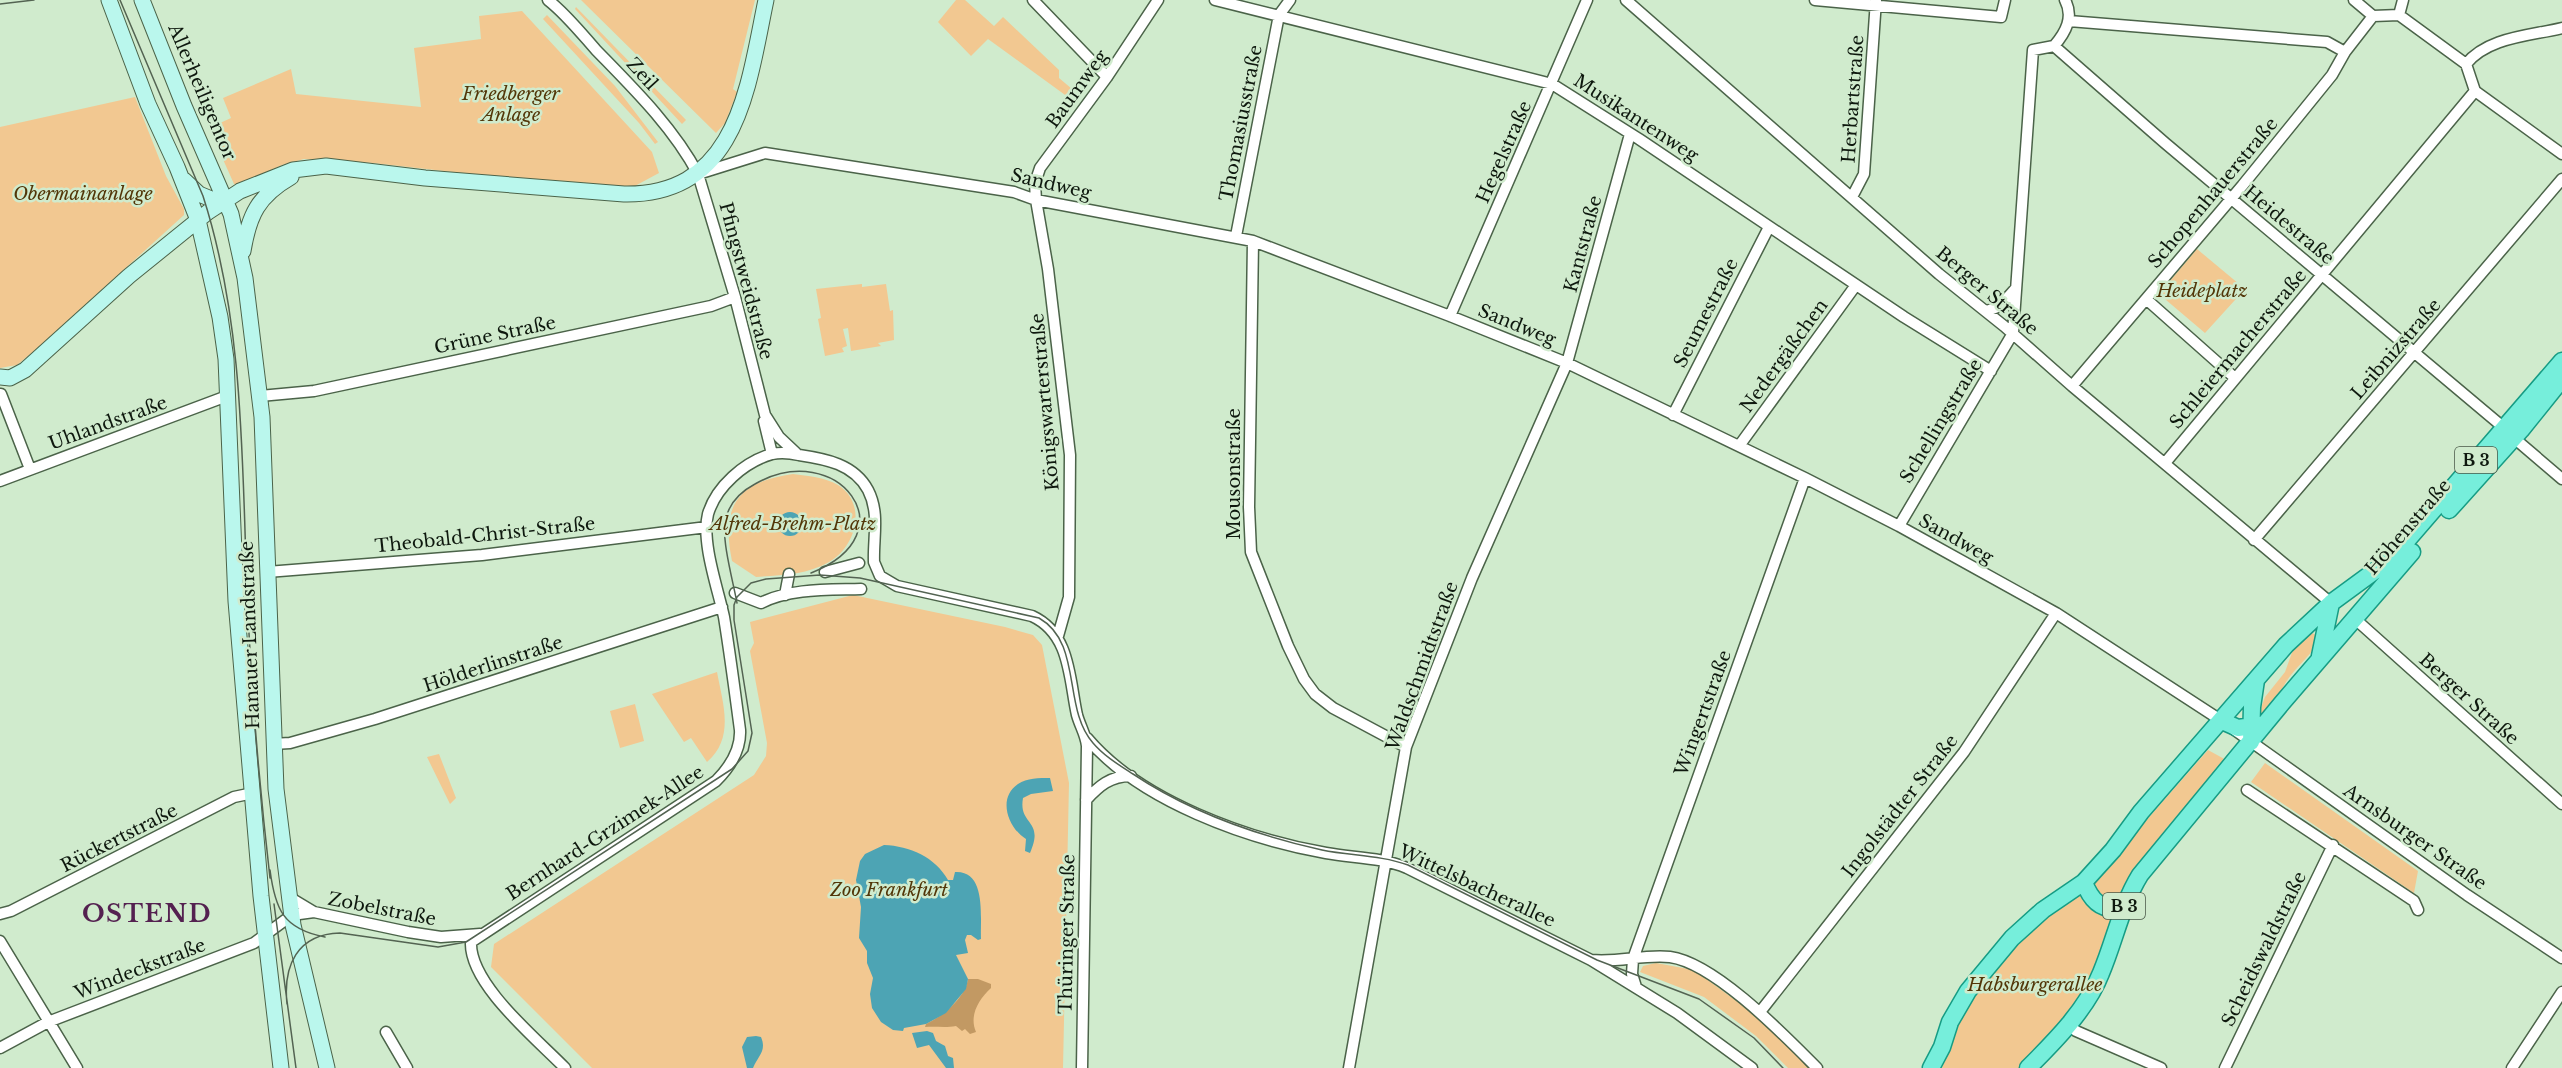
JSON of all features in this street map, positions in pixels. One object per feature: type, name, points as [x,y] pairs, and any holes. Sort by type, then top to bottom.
[{"type":"main road","points":[[109,0],[148,105],[180,173],[198,220]]},
{"type":"main road","name":"Allerheiligentor","points":[[142,0],[223,201]]},
{"type":"main road","points":[[0,377],[10,378],[26,370],[129,276],[223,201],[269,179],[309,167],[326,166],[425,178],[639,194],[663,189],[698,174],[724,142],[742,104],[765,0]]},
{"type":"main road","points":[[242,258],[249,225],[260,202],[275,187],[309,167]]},
{"type":"main road","points":[[180,173],[192,189],[223,201]]},
{"type":"main road","name":"Hanauer Landstraße","points":[[223,201],[242,258],[260,396],[273,744],[290,916],[327,1068]]},
{"type":"main road","name":"Hanauer Landstraße","points":[[198,220],[220,317],[226,359],[236,601],[265,937],[281,1068]]},
{"type":"main road","name":"Höhenstraße","points":[[2354,618],[2509,433],[2562,361]]},
{"type":"main road","name":"Höhenstraße","points":[[2331,603],[2391,559],[2562,379]]},
{"type":"main road","points":[[2319,660],[2331,603]]},
{"type":"main road","name":"B 3","points":[[1931,1068],[1942,1047],[1950,1022],[1968,992],[1995,957],[2032,918],[2084,882],[2113,850],[2141,812],[2294,637],[2331,603]]},
{"type":"main road","name":"B 3","points":[[2028,1068],[2068,1024],[2101,974],[2123,907],[2140,875],[2257,730],[2354,618]]},
{"type":"main road","points":[[2222,721],[2238,728],[2257,730],[2256,680]]},
{"type":"main road","points":[[2084,882],[2095,903],[2112,910],[2123,907]]},
{"type":"street","points":[[1033,0],[1107,77]]},
{"type":"street","name":"Baumweg","points":[[1036,200],[1035,183],[1040,168],[1107,77],[1158,0]]},
{"type":"street","name":"Musikantenweg","points":[[1215,0],[1552,84],[1856,285],[1991,371]]},
{"type":"street","points":[[1279,15],[1290,0]]},
{"type":"street","name":"Hegelstraße","points":[[1450,316],[1587,0]]},
{"type":"street","name":"Berger Straße","points":[[1626,0],[1939,274],[1987,311],[2072,386],[2331,603]]},
{"type":"street","points":[[1815,0],[1875,3],[2001,17],[2005,0]]},
{"type":"street","points":[[2013,333],[2034,50],[2054,46],[2065,33],[2069,21],[2068,6],[2065,0]]},
{"type":"street","points":[[2354,0],[2373,16],[2399,15],[2466,64],[2475,91],[2562,154]]},
{"type":"street","points":[[2399,15],[2403,0]]},
{"type":"street","name":"Zeil","points":[[551,1],[671,132],[698,174]]},
{"type":"street","name":"Herbartstraße","points":[[1852,197],[1864,174],[1875,3]]},
{"type":"street","name":"Thomasiusstraße","points":[[1236,236],[1279,15]]},
{"type":"street","name":"Schopenhauerstraße","points":[[2072,386],[2232,198],[2332,75],[2345,52],[2373,16]]},
{"type":"street","points":[[2069,21],[2327,42],[2345,52]]},
{"type":"street","points":[[2466,64],[2476,52],[2487,46],[2562,28]]},
{"type":"street","name":"Heidestraße","points":[[2054,46],[2562,478]]},
{"type":"street","name":"Schleiermacherstraße","points":[[2165,463],[2475,91]]},
{"type":"street","name":"Kantstraße","points":[[1567,363],[1630,134]]},
{"type":"street","name":"Sandweg","points":[[698,174],[765,153],[1014,192],[1036,200],[1253,241],[1567,363],[1805,478],[1899,526],[2056,613],[2222,721]]},
{"type":"street","name":"Pfingstweidstraße","points":[[698,174],[735,297],[772,454]]},
{"type":"street","name":"Leibnizstraße","points":[[2254,540],[2562,179]]},
{"type":"street","name":"Königswarterstraße","points":[[1036,200],[1048,269],[1070,455],[1069,597],[1058,636]]},
{"type":"street","name":"Seumestraße","points":[[1673,415],[1769,227]]},
{"type":"street","name":"Mousonstraße","points":[[1253,241],[1249,507],[1251,552],[1288,646],[1304,680],[1315,694],[1333,708],[1406,747]]},
{"type":"street","name":"Nedergäßchen","points":[[1739,446],[1856,285]]},
{"type":"street","points":[[1987,311],[2000,306],[2016,288]]},
{"type":"street","name":"Grüne Straße","points":[[260,396],[314,391],[717,304],[735,297]]},
{"type":"street","points":[[2146,299],[2235,378]]},
{"type":"street","name":"Schellingstraße","points":[[1899,526],[1952,432],[2013,333]]},
{"type":"street","name":"Waldschmidtstraße","points":[[1349,1068],[1406,747],[1476,570],[1567,363]]},
{"type":"street","points":[[1,394],[30,469]]},
{"type":"street","name":"Uhlandstraße","points":[[0,481],[227,396]]},
{"type":"street","name":"Pfingstweidstraße","points":[[760,398],[772,428],[785,444],[800,455]]},
{"type":"street","points":[[722,607],[707,527],[713,503],[727,482],[752,464],[772,454],[800,455],[824,459],[841,465],[858,476],[866,486],[875,512],[874,566],[880,576],[894,584],[1028,615],[1044,622],[1058,636]]},
{"type":"street","name":"Wingertstraße","points":[[1633,959],[1805,478]]},
{"type":"street","name":"Theobald-Christ-Straße","points":[[267,573],[482,555],[707,527]]},
{"type":"street","points":[[828,590],[824,569],[859,563]]},
{"type":"street","points":[[785,595],[789,574]]},
{"type":"street","points":[[735,593],[761,603],[785,595],[861,589]]},
{"type":"street","name":"Hölderlinstraße","points":[[273,744],[290,743],[375,719],[722,607]]},
{"type":"street","name":"Bernhard-Grzimek-Allee","points":[[481,934],[716,781],[731,762],[740,733],[722,607]]},
{"type":"street","name":"Ingolstädter Straße","points":[[1760,1012],[1964,752],[2056,613]]},
{"type":"street","name":"Berger Straße","points":[[2354,618],[2562,804]]},
{"type":"street","name":"Thüringer Straße","points":[[1058,636],[1065,656],[1078,720],[1087,738],[1082,1068]]},
{"type":"street","name":"Arnsburger Straße","points":[[2257,730],[2467,895],[2557,955]]},
{"type":"street","name":"Wittelsbacherallee","points":[[1087,738],[1100,752],[1131,776],[1160,795],[1201,815],[1268,839],[1325,853],[1386,861],[1407,868],[1591,960],[1677,1013],[1752,1068]]},
{"type":"street","points":[[1086,800],[1108,780],[1119,776],[1131,776]]},
{"type":"street","points":[[2247,790],[2414,901],[2418,910]]},
{"type":"street","name":"Rückertstraße","points":[[0,914],[11,911],[234,797],[253,793]]},
{"type":"street","name":"Scheidswaldstraße","points":[[2225,1068],[2332,845]]},
{"type":"street","name":"Zobelstraße","points":[[289,897],[314,912],[435,936],[481,934]]},
{"type":"street","name":"Zobelstraße","points":[[290,916],[314,912]]},
{"type":"street","name":"Windeckstraße","points":[[0,1048],[48,1022],[254,943],[265,937],[290,916]]},
{"type":"street","points":[[481,934],[472,940],[470,946],[488,989],[565,1068]]},
{"type":"street","points":[[0,941],[77,1068]]},
{"type":"street","name":"Wittelsbacherallee","points":[[1591,960],[1665,957],[1689,962],[1760,1012],[1817,1068]]},
{"type":"street","points":[[1633,959],[1632,974],[1636,987]]},
{"type":"street","points":[[2512,1068],[2562,992]]},
{"type":"street","points":[[2068,1024],[2076,1031],[2161,1068]]},
{"type":"street","points":[[386,1032],[407,1068]]},
{"type":"green space","points":[[581,0],[755,0],[733,89],[737,92],[725,123],[716,133]]},
{"type":"green space","points":[[956,0],[965,0],[994,26],[1003,17],[1059,70],[1059,78],[1078,94],[1072,100],[988,39],[971,56],[938,22]]},
{"type":"green space","points":[[576,7],[686,120],[682,124],[575,9]]},
{"type":"green space","name":"Friedberger Anlage","points":[[522,11],[652,152],[659,173],[633,187],[515,179],[373,163],[304,159],[282,165],[238,185],[234,184],[209,128],[231,118],[223,98],[291,69],[296,94],[421,107],[414,48],[481,39],[479,16]]},
{"type":"green space","points":[[547,15],[615,86],[658,142],[655,144],[639,123],[543,19]]},
{"type":"green space","name":"Obermainanlage","points":[[135,97],[166,176],[184,209],[184,215],[34,351],[17,365],[0,368],[0,127]]},
{"type":"green space","name":"Heideplatz","points":[[2197,249],[2245,289],[2205,333],[2159,294]]},
{"type":"green space","points":[[862,284],[862,287],[886,284],[890,311],[893,310],[894,340],[878,343],[881,346],[851,351],[848,328],[843,329],[847,346],[842,348],[844,352],[825,356],[818,319],[821,318],[816,289]]},
{"type":"green space","name":"Alfred-Brehm-Platz","points":[[793,474],[827,480],[838,485],[847,493],[853,503],[855,514],[852,536],[838,555],[812,570],[756,577],[732,561],[729,542],[731,512],[737,500],[758,483]]},
{"type":"green space","name":"Zoo Frankfurt","points":[[853,595],[1005,627],[1033,635],[1042,645],[1069,783],[1063,1068],[592,1068],[491,967],[494,944],[754,775],[766,756],[767,743],[750,651],[754,643],[750,622]]},
{"type":"green space","points":[[2310,632],[2320,637],[2317,643],[2290,676],[2273,705],[2261,716],[2259,713],[2265,697],[2285,672],[2294,647]]},
{"type":"green space","points":[[717,672],[724,708],[724,731],[716,753],[707,762],[691,738],[684,742],[652,694]]},
{"type":"green space","points":[[635,704],[644,741],[620,748],[610,711]]},
{"type":"green space","points":[[2208,750],[2228,761],[2118,900],[2105,902],[2092,887],[2094,880]]},
{"type":"green space","points":[[439,754],[456,798],[450,804],[427,757]]},
{"type":"green space","points":[[2265,763],[2418,871],[2414,893],[2251,782]]},
{"type":"green space","name":"Habsburgerallee","points":[[2081,895],[2094,911],[2103,915],[2114,915],[2093,975],[2069,1013],[2019,1068],[1942,1068],[1964,1011],[1982,983],[2032,925]]},
{"type":"green space","points":[[1656,963],[1694,970],[1757,1016],[1812,1068],[1788,1068],[1756,1036],[1704,997],[1640,972],[1643,966]]},
{"type":"shaded area","points":[[968,979],[978,979],[991,984],[991,988],[982,998],[974,1014],[976,1032],[970,1034],[965,1029],[962,1031],[956,1026],[925,1027],[958,999]]},
{"type":"water","points":[[790,512],[799,515],[802,524],[799,533],[790,536],[781,533],[778,524],[781,515]]},
{"type":"water","points":[[1050,778],[1053,791],[1031,794],[1023,798],[1024,814],[1035,834],[1030,853],[1025,851],[1026,839],[1014,828],[1007,813],[1008,797],[1012,790],[1022,782]]},
{"type":"water","points":[[884,845],[921,854],[936,865],[948,880],[953,880],[955,872],[965,873],[977,887],[980,897],[981,939],[967,935],[965,940],[968,953],[956,955],[968,979],[966,989],[946,1013],[926,1024],[904,1028],[903,1031],[893,1030],[881,1022],[872,1008],[870,994],[873,978],[867,963],[867,951],[859,938],[861,907],[856,880],[860,861],[865,854]]},
{"type":"water","points":[[927,1031],[933,1033],[936,1041],[945,1046],[948,1056],[953,1058],[954,1068],[946,1068],[929,1045],[917,1048],[912,1033]]},
{"type":"water","points":[[747,1037],[761,1037],[762,1050],[753,1068],[747,1068],[742,1047]]},
{"type":"tram line","points":[[0,4],[34,0]]},
{"type":"tram line","points":[[120,0],[203,196],[226,293],[239,392],[251,663],[270,878]]},
{"type":"tram line","points":[[737,603],[728,562],[725,522],[732,504],[744,491],[755,484],[785,473],[813,472],[835,481],[852,496],[859,515],[856,536],[841,556],[811,573]]},
{"type":"tram line","points":[[287,1004],[286,990],[291,965],[303,946],[313,939],[340,933],[438,947],[466,942],[732,769],[748,751],[752,733],[734,620],[734,605],[737,597],[751,583],[766,579],[820,575],[860,578],[1039,618],[1053,629],[1062,643],[1078,712],[1084,729],[1093,743],[1112,760],[1155,788],[1200,811],[1272,837],[1322,850],[1387,859],[1408,865],[1597,960],[1699,999],[1754,1038],[1783,1068]]},
{"type":"tram line","points":[[270,870],[275,896],[290,923],[299,929],[325,937]]},
{"type":"tram line","points":[[274,904],[296,1068]]},
{"type":"district","name":"OSTEND","points":[[147,914]]}]
